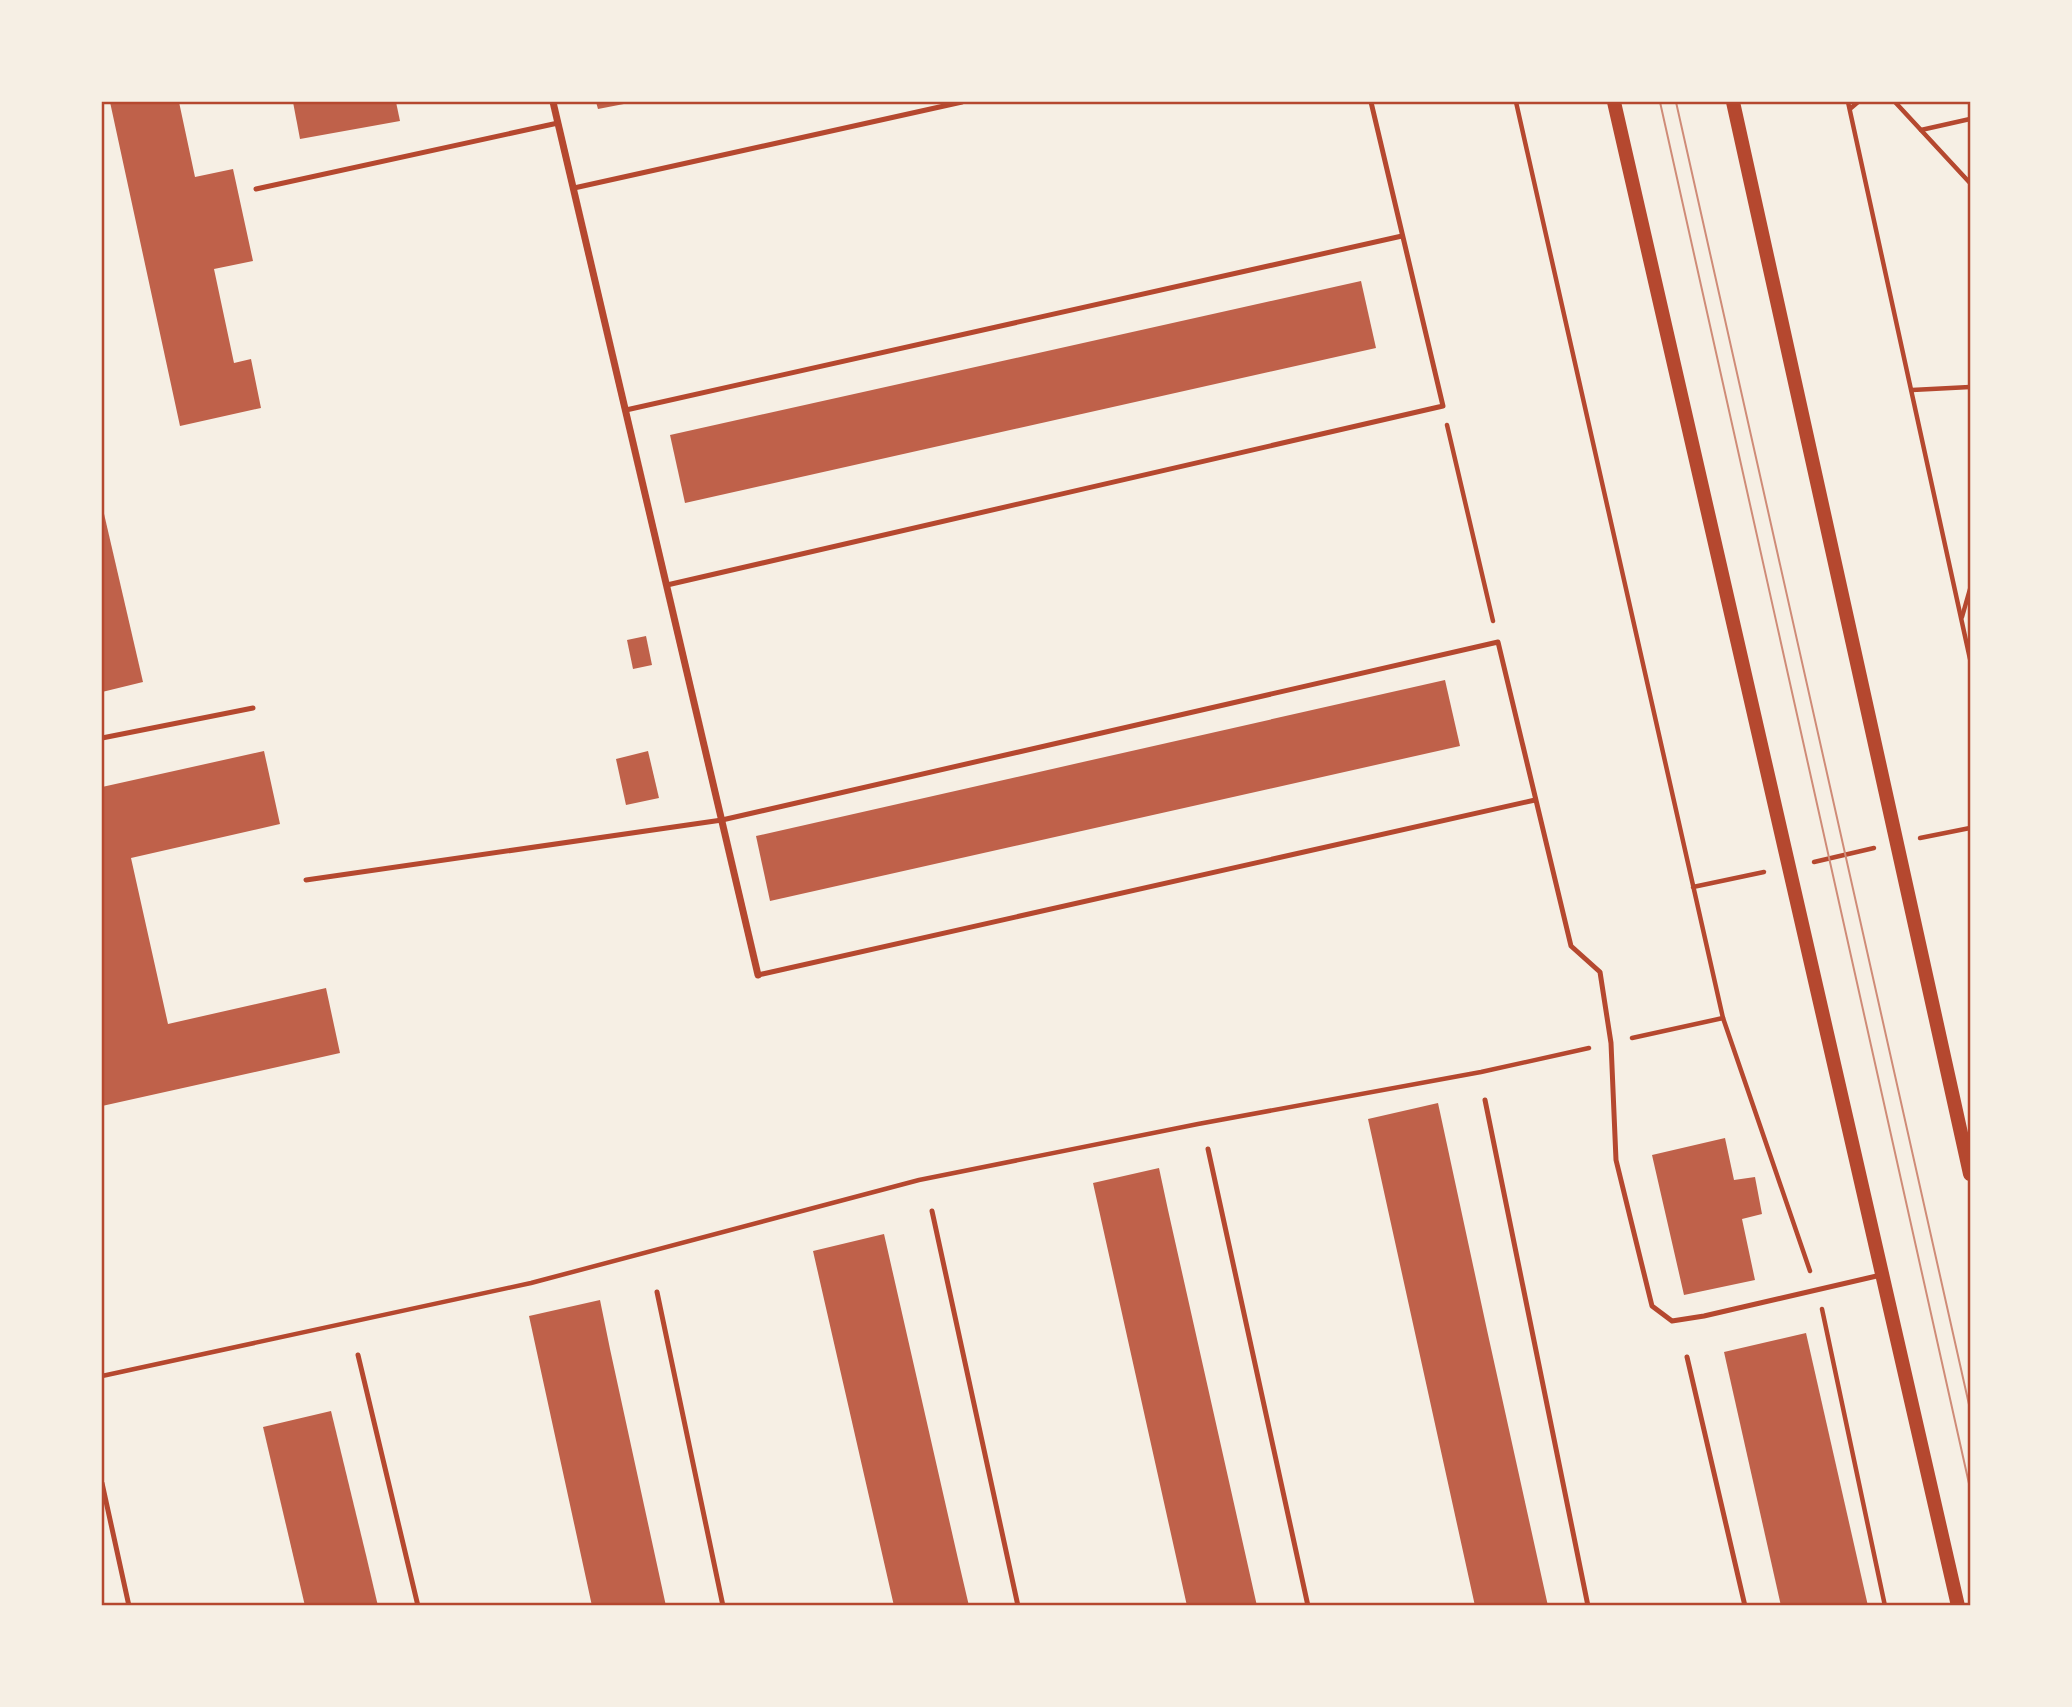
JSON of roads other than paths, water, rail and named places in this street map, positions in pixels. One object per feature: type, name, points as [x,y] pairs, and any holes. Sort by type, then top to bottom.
[{"type":"main road","points":[[1614,102],[1958,1605]]},
{"type":"main road","points":[[1733,102],[1970,1174]]},
{"type":"street","points":[[553,102],[758,975]]},
{"type":"lane","points":[[573,188],[962,102]]},
{"type":"lane","points":[[667,585],[1443,406],[1371,102]]},
{"type":"lane","points":[[256,189],[558,123]]},
{"type":"lane","points":[[626,410],[1402,236]]},
{"type":"lane","points":[[306,880],[722,820],[1498,642],[1571,946],[1600,972],[1611,1043],[1616,1160],[1652,1306],[1672,1321],[1882,1275]]},
{"type":"lane","points":[[102,738],[253,708]]},
{"type":"lane","points":[[758,975],[1535,800]]},
{"type":"lane","points":[[1485,1100],[1588,1605]]},
{"type":"lane","points":[[1208,1149],[1308,1605]]},
{"type":"lane","points":[[932,1211],[1018,1605]]},
{"type":"lane","points":[[657,1292],[723,1605]]},
{"type":"lane","points":[[358,1355],[418,1605]]},
{"type":"lane","points":[[1687,1357],[1745,1605]]},
{"type":"lane","points":[[102,1483],[129,1605]]},
{"type":"tram line","points":[[1660,102],[1970,1488]]},
{"type":"tram line","points":[[1676,102],[1970,1409]]}]
